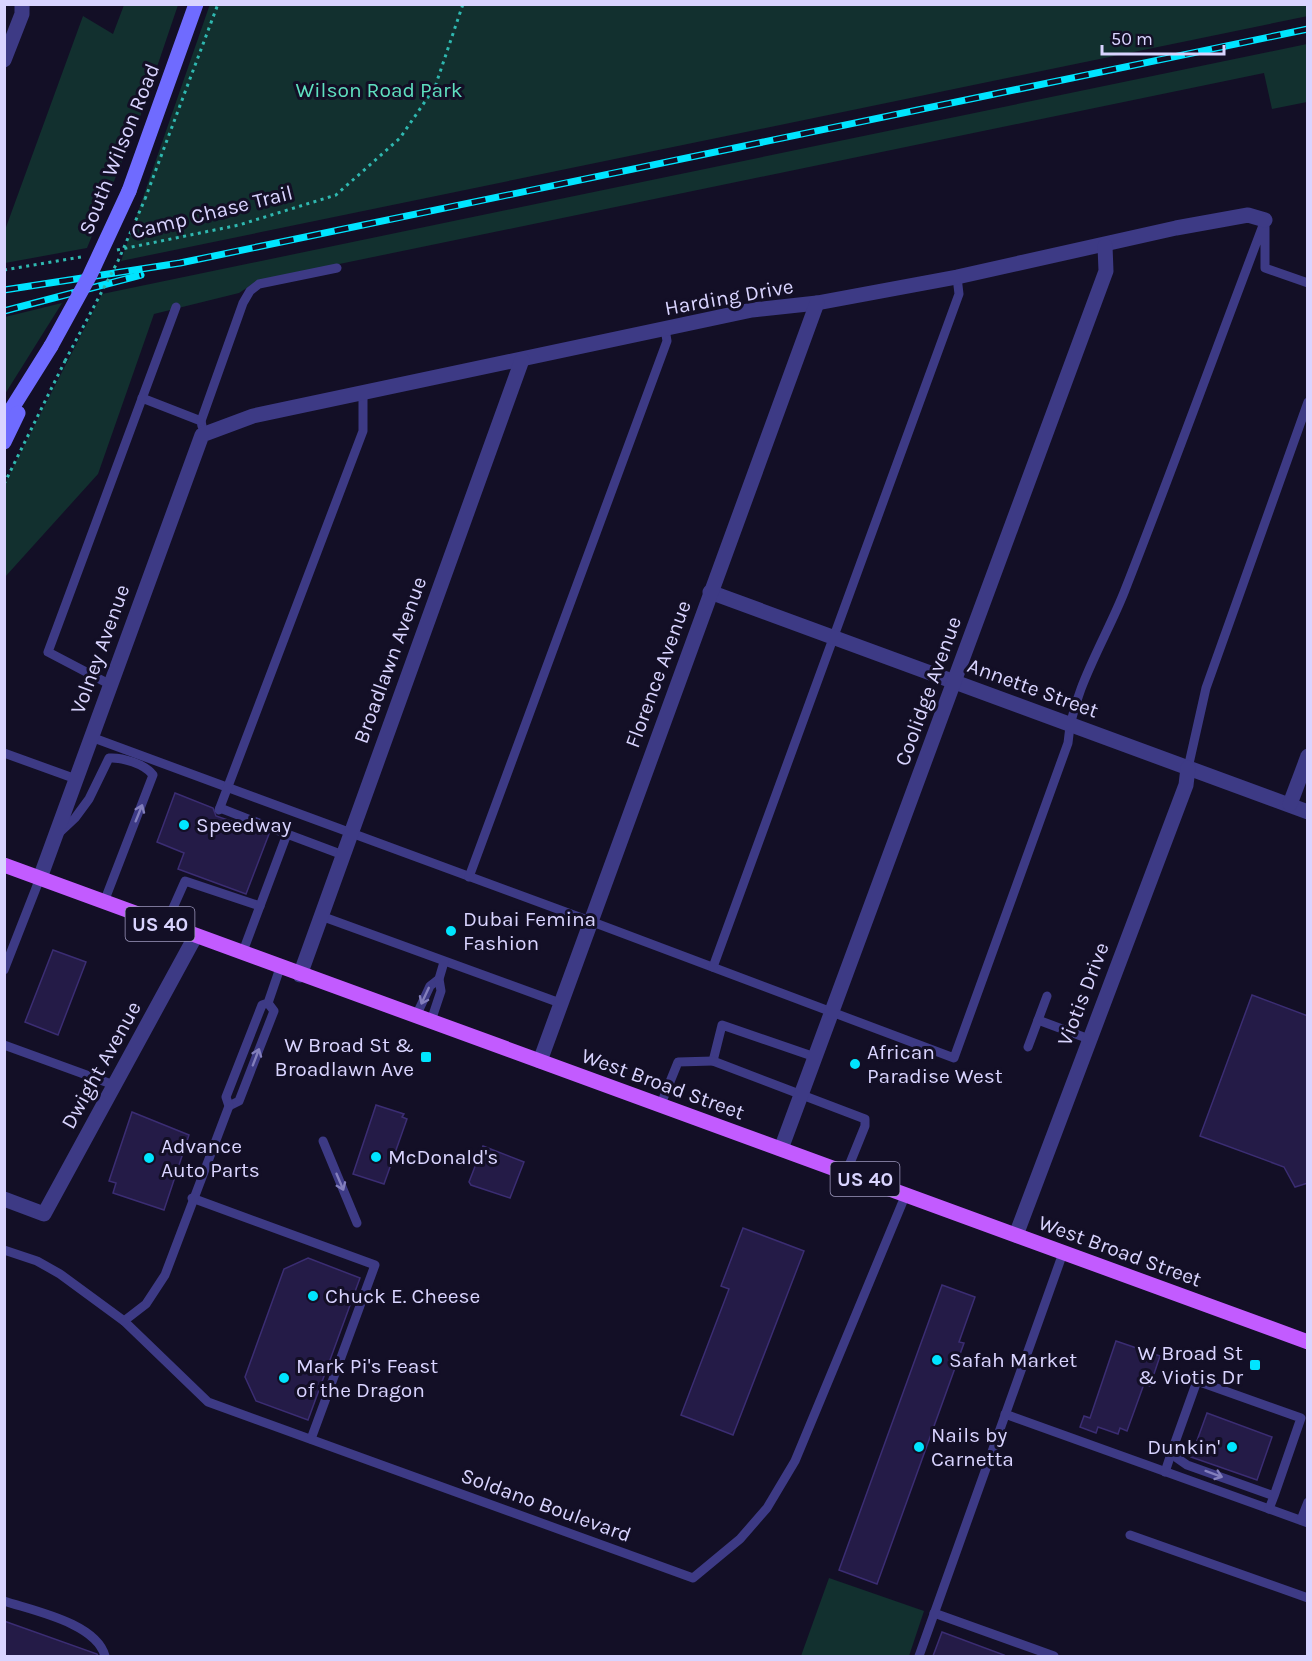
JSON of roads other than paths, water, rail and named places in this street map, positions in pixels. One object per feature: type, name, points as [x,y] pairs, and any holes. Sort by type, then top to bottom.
[{"type":"main road","name":"South Wilson Road","points":[[4,421],[38,369],[90,275],[129,191],[196,4]]},
{"type":"main road","name":"South Wilson Road","points":[[4,442],[38,369]]},
{"type":"main road","name":"West Broad Street","points":[[4,865],[195,937],[661,1104],[1308,1342]]},
{"type":"street","points":[[4,60],[22,14],[22,4]]},
{"type":"street","name":"Harding Drive","points":[[202,428],[752,310],[817,303],[957,277],[1106,246],[1176,228],[1248,215],[1265,220]]},
{"type":"street","name":"Coolidge Avenue","points":[[781,1149],[1106,271],[1106,246]]},
{"type":"street","name":"Florence Avenue","points":[[540,1061],[817,303]]},
{"type":"street","name":"Broadlawn Avenue","points":[[300,975],[522,360]]},
{"type":"street","name":"Volney Avenue","points":[[40,878],[202,428]]},
{"type":"street","name":"Annette Street","points":[[710,592],[1308,812]]},
{"type":"street","points":[[1290,804],[1308,756]]},
{"type":"street","name":"Viotis Drive","points":[[1016,1235],[1186,785],[1188,768]]},
{"type":"street","name":"Dwight Avenue","points":[[4,1199],[44,1214],[195,937]]},
{"type":"lane","points":[[1265,220],[1265,267],[1308,283]]},
{"type":"lane","points":[[91,737],[954,1058],[1068,743],[1069,723],[1125,591],[1265,220]]},
{"type":"lane","points":[[142,398],[202,428],[243,303],[250,291],[259,284],[337,268]]},
{"type":"lane","points":[[713,967],[959,294],[957,277]]},
{"type":"lane","points":[[109,684],[48,652],[176,308]]},
{"type":"lane","points":[[469,877],[667,341],[665,329]]},
{"type":"lane","points":[[343,855],[219,809],[363,431],[363,393]]},
{"type":"lane","points":[[1188,768],[1204,695],[1308,402]]},
{"type":"lane","points":[[4,753],[76,779]]},
{"type":"lane","points":[[55,837],[75,818],[89,799],[109,758],[118,757],[149,769],[153,775],[147,794],[104,902]]},
{"type":"lane","points":[[242,954],[288,834]]},
{"type":"lane","points":[[4,970],[40,878]]},
{"type":"lane","points":[[165,926],[181,887],[185,881],[192,878],[260,906]]},
{"type":"lane","points":[[321,916],[560,1003]]},
{"type":"lane","points":[[431,1021],[441,991],[439,979],[444,962]]},
{"type":"lane","points":[[124,1321],[146,1304],[165,1275],[192,1198],[229,1106],[239,1101],[274,1011],[268,1003],[280,968]]},
{"type":"lane","points":[[416,1016],[430,987],[439,979]]},
{"type":"lane","points":[[1028,1047],[1047,996]]},
{"type":"lane","points":[[1038,1020],[1089,1039]]},
{"type":"lane","points":[[713,1061],[722,1025],[815,1057]]},
{"type":"lane","points":[[4,1045],[114,1086]]},
{"type":"lane","points":[[661,1104],[678,1062],[713,1061],[802,1094],[865,1119],[865,1126],[846,1173]]},
{"type":"lane","points":[[323,1142],[357,1223]]},
{"type":"lane","name":"Soldano Boulevard","points":[[4,1250],[37,1262],[60,1274],[124,1321],[208,1402],[693,1578],[740,1539],[767,1508],[795,1461],[906,1194]]},
{"type":"lane","points":[[192,1198],[375,1265],[311,1439]]},
{"type":"lane","points":[[919,1656],[1063,1253]]},
{"type":"lane","points":[[1165,1472],[1197,1381],[1301,1418],[1269,1509]]},
{"type":"lane","points":[[1005,1414],[1304,1522],[1308,1502]]},
{"type":"lane","points":[[1173,1449],[1178,1458],[1187,1465],[1274,1496]]},
{"type":"lane","points":[[1130,1535],[1308,1598]]},
{"type":"lane","points":[[4,1601],[80,1628],[94,1638],[105,1656]]},
{"type":"lane","points":[[934,1613],[1054,1656]]},
{"type":"railway","points":[[4,290],[180,263],[1308,29]]},
{"type":"railway","points":[[4,311],[141,275]]},
{"type":"place","name":"Speedway","points":[[184,825]]},
{"type":"place","name":"Dubai Femina Fashion","points":[[451,931]]},
{"type":"place","name":"W Broad St & Broadlawn Ave","points":[[426,1057]]},
{"type":"place","name":"African Paradise West","points":[[855,1064]]},
{"type":"place","name":"McDonald's","points":[[376,1157]]},
{"type":"place","name":"Advance Auto Parts","points":[[149,1158]]},
{"type":"place","name":"Chuck E. Cheese","points":[[313,1296]]},
{"type":"place","name":"Safah Market","points":[[937,1360]]},
{"type":"place","name":"W Broad St & Viotis Dr","points":[[1255,1365]]},
{"type":"place","name":"Mark Pi's Feast of the Dragon","points":[[284,1378]]},
{"type":"place","name":"Nails by Carnetta","points":[[919,1447]]},
{"type":"place","name":"Dunkin'","points":[[1232,1447]]},
{"type":"park label","name":"Wilson Road Park","points":[[379,90]]}]
